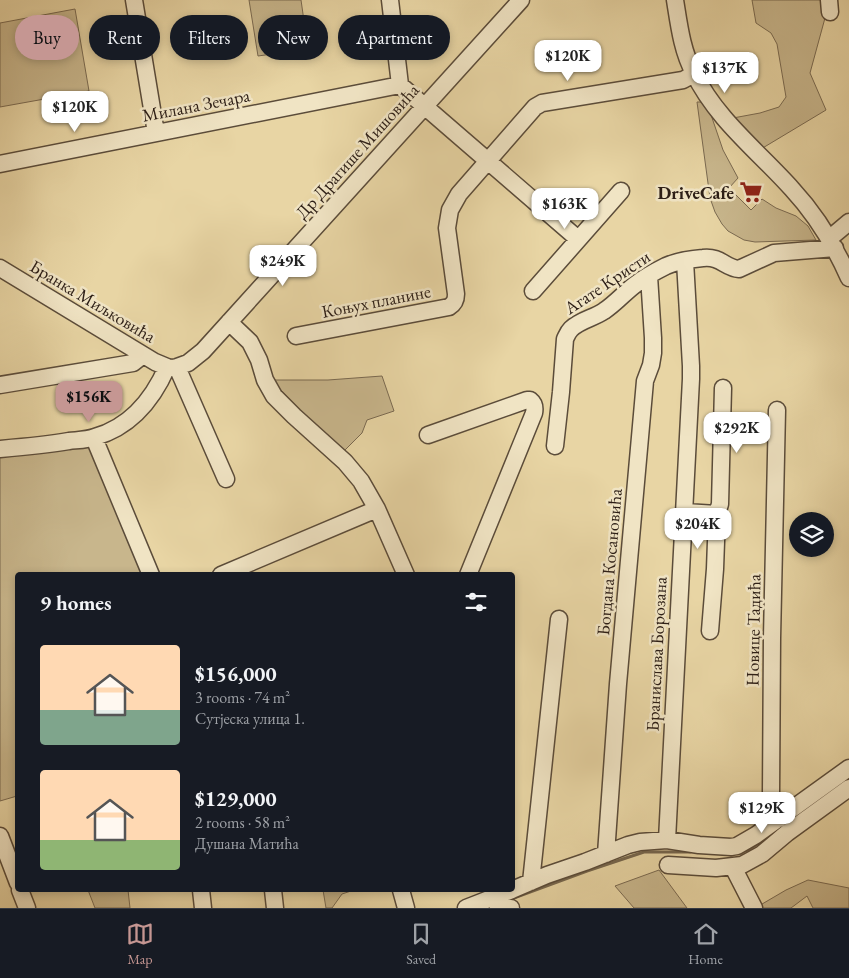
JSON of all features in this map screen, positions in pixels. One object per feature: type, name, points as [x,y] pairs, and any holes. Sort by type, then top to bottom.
[{"type":"street","points":[[134,0],[156,133]]},
{"type":"street","points":[[390,0],[400,85],[578,239]]},
{"type":"street","name":"Др Драгише Мишовића","points":[[172,367],[188,363],[203,351],[521,0]]},
{"type":"street","points":[[675,0],[687,58],[706,95],[733,129],[813,213],[833,243],[849,278]]},
{"type":"street","name":"Коњух планине","points":[[296,336],[449,307],[456,299],[447,228],[450,210],[459,194],[535,108],[542,103],[683,80],[694,74]]},
{"type":"street","name":"Милана Зечара","points":[[0,164],[400,85]]},
{"type":"street","points":[[533,291],[621,191]]},
{"type":"street","points":[[833,243],[849,222]]},
{"type":"street","name":"Агате Кристи","points":[[555,446],[567,334],[578,324],[604,311],[636,284],[668,265],[701,258],[715,258],[733,268],[739,269],[774,253],[833,243]]},
{"type":"street","name":"Бранислава Борозана","points":[[667,840],[691,372],[684,261]]},
{"type":"street","name":"Бранка Миљковића","points":[[0,268],[143,354],[172,367]]},
{"type":"street","name":"Богдана Косановића","points":[[606,854],[618,684],[645,381],[653,353],[649,276]]},
{"type":"street","points":[[229,322],[250,342],[274,396],[349,467],[361,482],[377,509],[405,572]]},
{"type":"street","points":[[0,385],[133,363],[143,354]]},
{"type":"street","points":[[0,449],[94,438],[105,434],[120,426],[145,405],[172,367],[226,479]]},
{"type":"street","points":[[710,631],[717,514],[720,504],[723,388]]},
{"type":"street","points":[[428,435],[527,400],[530,400],[535,407],[469,572]]},
{"type":"street","name":"Новице Тадића","points":[[777,410],[771,795],[772,807],[779,819]]},
{"type":"street","points":[[94,438],[150,572]]},
{"type":"street","points":[[228,572],[377,509]]},
{"type":"street","points":[[684,512],[717,514]]},
{"type":"street","points":[[531,882],[559,619]]},
{"type":"street","points":[[515,889],[547,875],[640,842],[667,840],[699,845],[734,847],[779,819],[849,768]]},
{"type":"street","points":[[668,865],[716,868],[742,865],[762,854],[787,833],[849,788]]},
{"type":"street","points":[[0,836],[15,875]]},
{"type":"street","points":[[733,867],[754,908]]},
{"type":"street","points":[[21,892],[27,908]]},
{"type":"street","points":[[201,892],[203,908]]},
{"type":"street","points":[[272,892],[275,908]]},
{"type":"street","points":[[402,892],[406,908]]},
{"type":"street","points":[[466,908],[497,901],[509,892]]},
{"type":"street","points":[[497,901],[512,908]]},
{"type":"shaded area","points":[[249,0],[301,0],[303,15],[258,15],[258,56]]},
{"type":"shaded area","points":[[752,0],[822,0],[825,18],[810,73],[826,110],[761,149],[733,118],[779,107],[786,97],[777,44],[771,33],[756,23]]},
{"type":"shaded area","points":[[75,9],[76,15],[43,15]]},
{"type":"shaded area","points":[[15,20],[15,60],[79,60],[79,32],[89,91],[0,107],[0,23]]},
{"type":"shaded area","points":[[697,102],[703,102],[709,109],[723,150],[738,178],[729,188],[751,210],[762,199],[776,208],[796,216],[808,226],[816,240],[755,242],[744,240],[728,231],[715,212],[710,198]]},
{"type":"shaded area","points":[[382,376],[394,411],[367,420],[362,433],[342,453],[278,387],[275,380],[328,380]]},
{"type":"shaded area","points":[[94,438],[150,572],[15,572],[15,797],[0,801],[0,449]]},
{"type":"shaded area","points":[[659,870],[687,908],[634,908],[615,886]]},
{"type":"shaded area","points":[[808,880],[849,888],[849,908],[813,908],[807,896],[791,908],[757,908],[786,890]]},
{"type":"shaded area","points":[[89,892],[128,892],[130,908],[95,908]]},
{"type":"shaded area","points":[[323,892],[348,892],[342,894],[332,908],[326,908]]},
{"type":"waterway","points":[[793,819],[816,802]]},
{"type":"waterway","points":[[740,852],[748,850],[759,843]]},
{"type":"waterway","points":[[511,899],[644,852],[690,852]]},
{"type":"place","name":"DriveCafe","points":[[751,192]]}]
